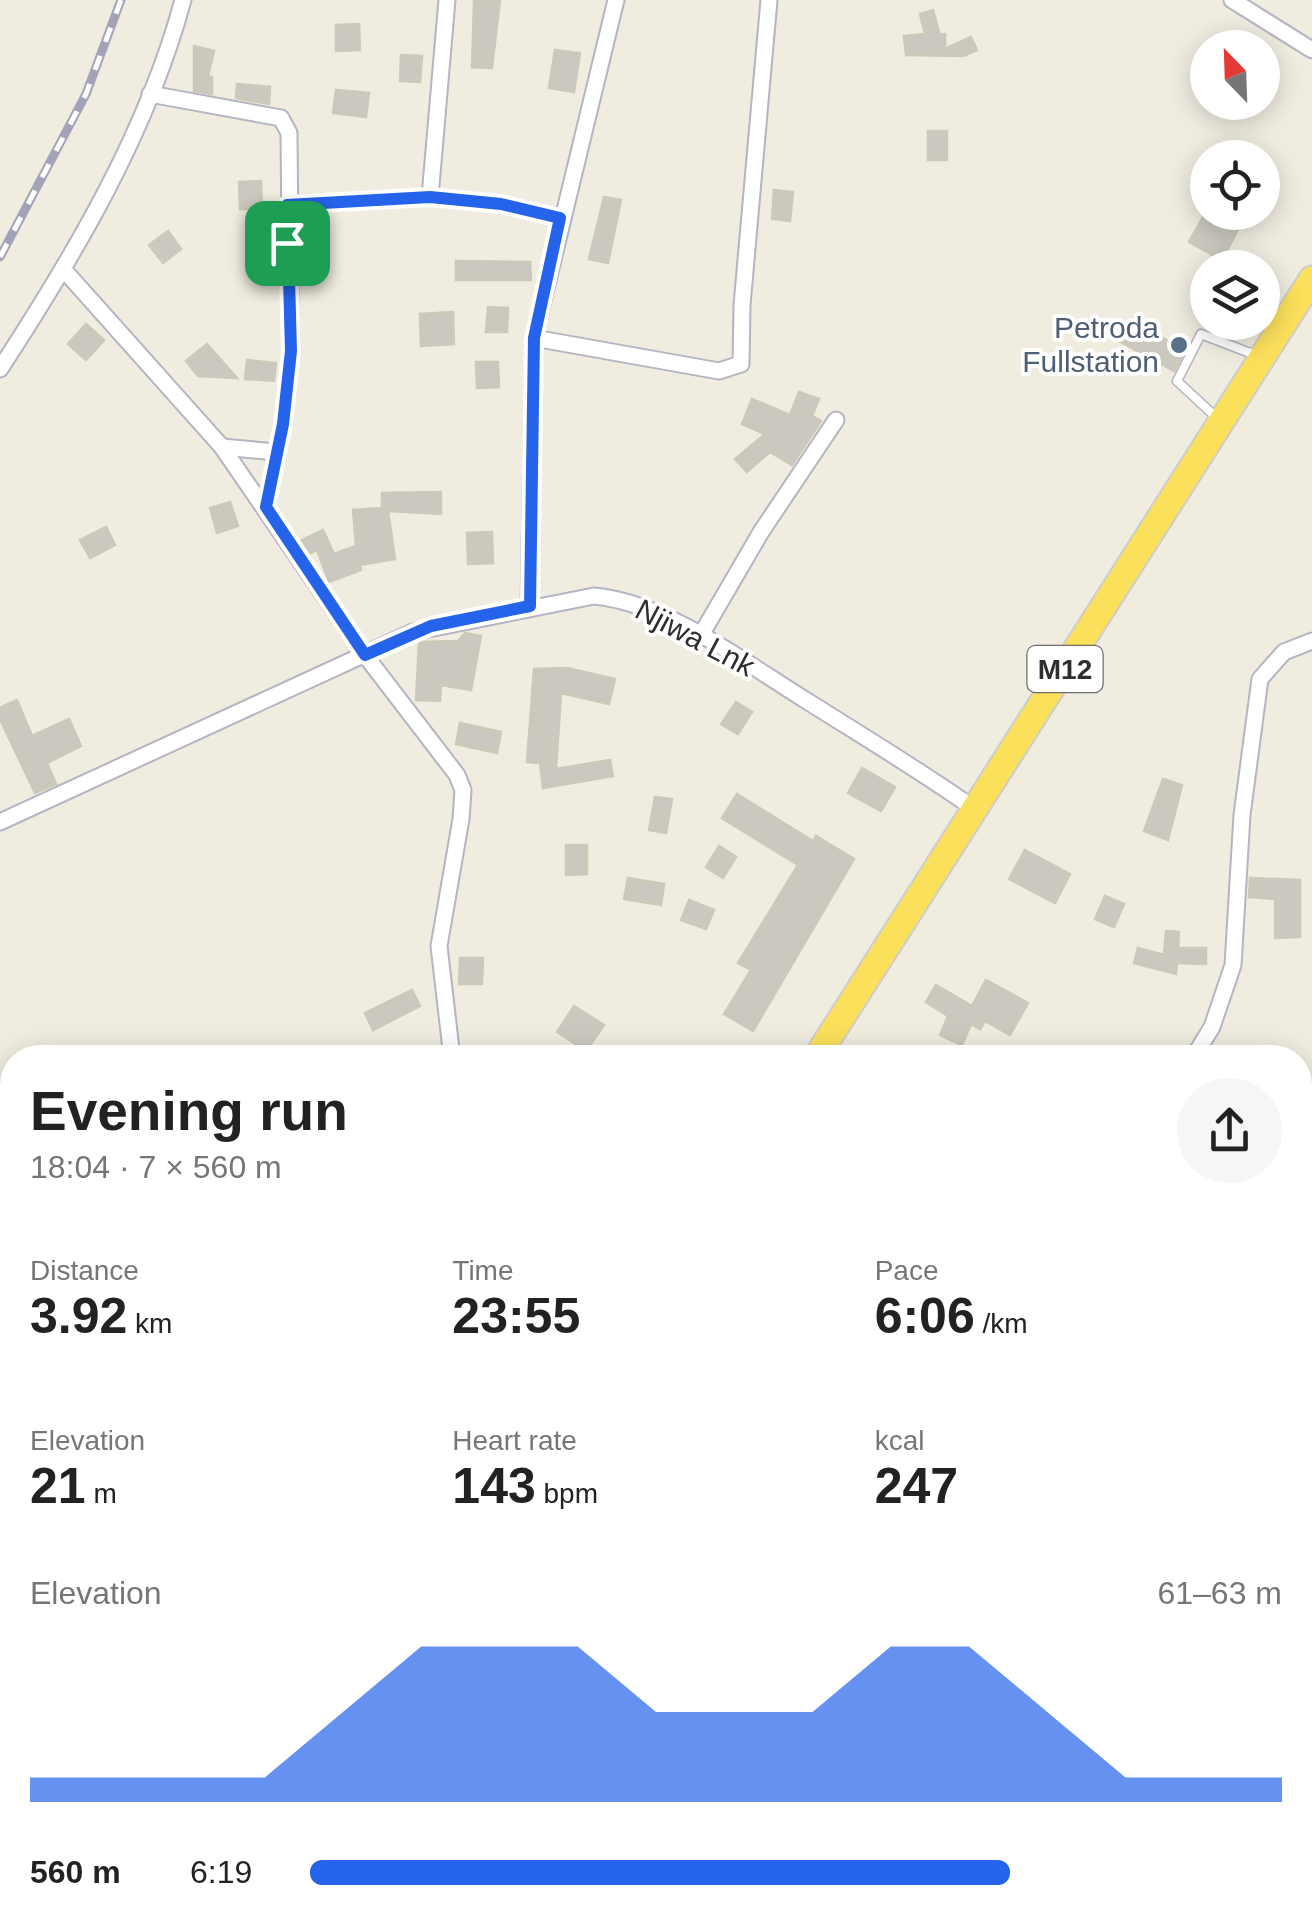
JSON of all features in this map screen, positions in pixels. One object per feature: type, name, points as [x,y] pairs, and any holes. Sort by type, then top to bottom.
[{"type":"highway","name":"M12","points":[[824,1045],[1312,279]]},
{"type":"street","points":[[0,369],[64,270],[169,52],[183,0]]},
{"type":"street","points":[[430,197],[447,0]]},
{"type":"street","points":[[530,606],[534,338],[560,218],[616,0]]},
{"type":"street","points":[[534,338],[719,371],[741,364],[742,304],[768,0]]},
{"type":"street","points":[[1232,0],[1312,50]]},
{"type":"street","points":[[150,94],[281,118],[289,133],[291,351],[266,507]]},
{"type":"street","points":[[287,205],[430,197],[501,204],[560,218]]},
{"type":"street","points":[[64,270],[222,447],[365,655],[440,749],[463,790],[439,946],[450,1045]]},
{"type":"street","points":[[701,634],[836,420]]},
{"type":"street","points":[[222,447],[276,452]]},
{"type":"street","name":"Njiwa Lnk","points":[[0,822],[431,626],[594,596],[617,598],[701,634],[920,770],[976,810]]},
{"type":"street","points":[[1201,1045],[1212,1027],[1233,965],[1242,815],[1260,679],[1284,652],[1312,641]]},
{"type":"lane","points":[[1221,422],[1178,381],[1201,334],[1262,358]]},
{"type":"building","points":[[474,0],[500,0],[492,68],[472,67]]},
{"type":"building","points":[[933,10],[940,35],[945,34],[945,49],[971,37],[977,50],[963,56],[906,55],[904,36],[925,34],[920,14]]},
{"type":"building","points":[[359,24],[360,50],[336,51],[336,25]]},
{"type":"building","points":[[194,46],[214,51],[208,77],[212,77],[212,94],[194,91]]},
{"type":"building","points":[[555,50],[580,53],[574,92],[549,88]]},
{"type":"building","points":[[401,55],[422,56],[420,82],[400,81]]},
{"type":"building","points":[[237,84],[270,87],[269,104],[236,98]]},
{"type":"building","points":[[336,90],[369,93],[366,117],[333,113]]},
{"type":"building","points":[[928,131],[947,131],[947,160],[928,160]]},
{"type":"building","points":[[261,181],[262,209],[240,209],[239,182]]},
{"type":"building","points":[[774,190],[793,192],[790,221],[772,219]]},
{"type":"building","points":[[604,197],[621,200],[608,263],[589,259]]},
{"type":"building","points":[[1196,230],[1238,230],[1227,250],[1204,250],[1189,242]]},
{"type":"building","points":[[168,231],[181,249],[163,263],[149,245]]},
{"type":"building","points":[[456,261],[530,262],[531,280],[456,280]]},
{"type":"building","points":[[488,307],[508,308],[507,332],[486,332]]},
{"type":"building","points":[[453,312],[454,344],[421,346],[420,314]]},
{"type":"building","points":[[1134,318],[1184,352],[1174,371],[1119,341]]},
{"type":"building","points":[[86,324],[104,340],[86,360],[68,344]]},
{"type":"building","points":[[207,344],[237,378],[198,376],[186,361]]},
{"type":"building","points":[[247,360],[276,363],[274,381],[245,379]]},
{"type":"building","points":[[476,362],[498,362],[499,387],[477,388]]},
{"type":"building","points":[[799,392],[819,399],[812,416],[821,421],[792,465],[770,452],[747,472],[735,459],[765,434],[742,424],[752,399],[790,415]]},
{"type":"building","points":[[441,492],[441,514],[388,511],[395,559],[360,565],[361,570],[329,582],[317,550],[309,554],[300,541],[323,530],[334,554],[356,546],[353,510],[382,508],[382,493]]},
{"type":"building","points":[[230,502],[238,526],[217,533],[210,508]]},
{"type":"building","points":[[106,527],[115,545],[90,558],[80,540]]},
{"type":"building","points":[[492,532],[493,563],[468,564],[467,533]]},
{"type":"building","points":[[465,633],[481,636],[471,690],[441,685],[440,701],[416,700],[419,642],[458,641]]},
{"type":"building","points":[[567,668],[615,679],[609,704],[561,693],[556,769],[610,760],[613,776],[543,788],[540,763],[527,762],[534,669]]},
{"type":"building","points":[[17,700],[32,736],[69,719],[81,746],[47,763],[56,784],[35,793],[0,719],[0,708]]},
{"type":"building","points":[[736,702],[752,712],[738,734],[721,724]]},
{"type":"building","points":[[460,723],[501,732],[497,753],[456,744]]},
{"type":"building","points":[[862,768],[895,787],[881,811],[848,793]]},
{"type":"building","points":[[1163,779],[1182,785],[1168,840],[1144,831]]},
{"type":"building","points":[[737,794],[813,841],[816,836],[854,859],[753,1031],[724,1014],[751,970],[738,963],[798,865],[722,818]]},
{"type":"building","points":[[655,797],[672,799],[666,833],[649,830]]},
{"type":"building","points":[[566,845],[587,845],[587,874],[566,875]]},
{"type":"building","points":[[719,846],[736,857],[723,878],[706,867]]},
{"type":"building","points":[[1025,850],[1070,874],[1055,903],[1009,879]]},
{"type":"building","points":[[628,878],[664,884],[661,905],[624,899]]},
{"type":"building","points":[[1250,878],[1300,880],[1300,937],[1275,938],[1275,899],[1249,897]]},
{"type":"building","points":[[1105,896],[1124,904],[1114,927],[1095,919]]},
{"type":"building","points":[[689,900],[714,910],[706,929],[681,920]]},
{"type":"building","points":[[1166,931],[1179,932],[1178,948],[1206,948],[1206,964],[1177,963],[1176,974],[1134,963],[1138,948],[1164,955]]},
{"type":"building","points":[[460,958],[483,958],[482,984],[459,984]]},
{"type":"building","points":[[986,980],[1028,1003],[1010,1035],[985,1021],[980,1029],[971,1024],[962,1045],[940,1035],[948,1016],[926,1002],[936,985],[972,1006]]},
{"type":"building","points":[[412,990],[420,1006],[373,1030],[365,1013]]},
{"type":"building","points":[[574,1006],[604,1025],[590,1045],[577,1045],[557,1032]]},
{"type":"railway","points":[[0,257],[86,94],[121,0]]},
{"type":"place","name":"Petroda Fullstation","points":[[1179,345]]},
{"type":"route","points":[[430,197],[501,204],[560,218],[534,338],[530,606],[431,626],[365,655],[266,507],[283,424],[291,351],[287,243],[287,205],[430,197]]}]
